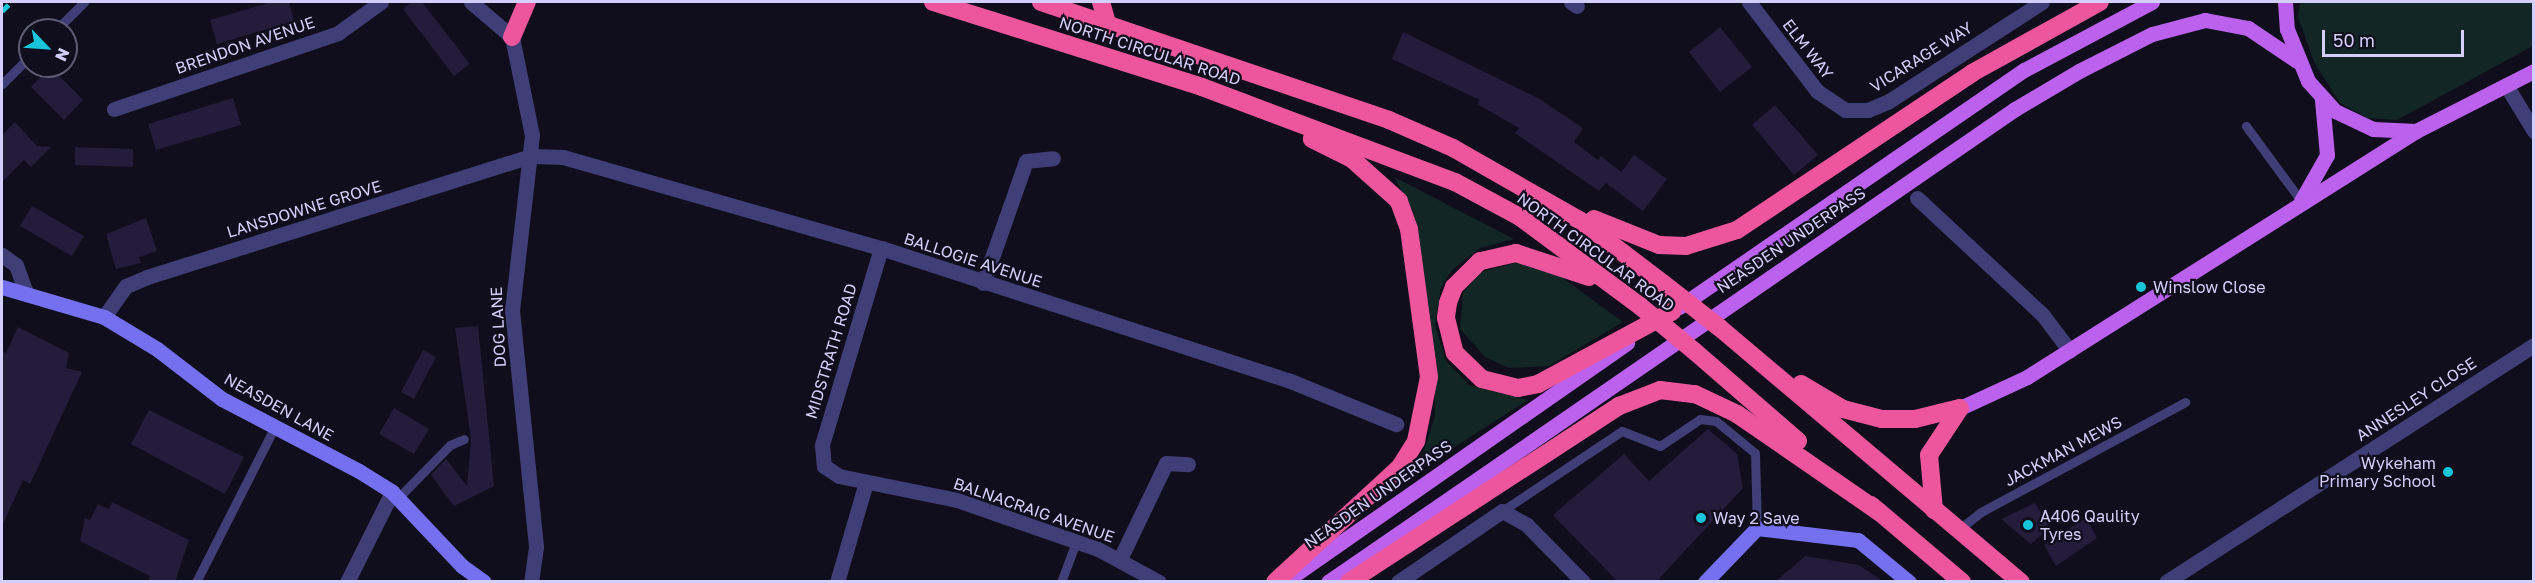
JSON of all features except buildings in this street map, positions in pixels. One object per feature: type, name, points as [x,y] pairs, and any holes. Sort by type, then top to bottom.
[{"type":"highway","points":[[512,37],[526,2]]},
{"type":"highway","name":"NORTH CIRCULAR ROAD","points":[[933,2],[1202,87],[1455,182],[1520,217],[1640,306],[1962,582]]},
{"type":"highway","name":"NORTH CIRCULAR ROAD","points":[[1041,2],[1389,120],[1499,170],[1581,221],[1720,328],[2021,582]]},
{"type":"highway","points":[[1101,2],[1108,26]]},
{"type":"highway","points":[[1499,170],[1639,240],[1686,246],[1710,241],[1765,213],[2025,39],[2100,2]]},
{"type":"highway","points":[[1202,87],[1352,159],[1399,201],[1408,229],[1429,377],[1416,441],[1373,494],[1275,582]]},
{"type":"highway","points":[[1620,292],[1538,257],[1498,254],[1480,261],[1454,287],[1446,318],[1448,336],[1467,369],[1482,379],[1518,388],[1564,373],[1673,311]]},
{"type":"highway","points":[[1751,353],[1862,416],[1906,420],[1960,408]]},
{"type":"highway","points":[[1349,582],[1619,406],[1660,390],[1695,394],[1737,414],[1880,512]]},
{"type":"highway","points":[[1934,510],[1929,455],[1960,408]]},
{"type":"main road","name":"NEASDEN UNDERPASS","points":[[1285,582],[1673,311],[2025,70],[2152,2]]},
{"type":"main road","points":[[2285,2],[2297,61],[2322,100],[2361,126],[2416,131]]},
{"type":"main road","name":"NEASDEN UNDERPASS","points":[[1328,582],[2015,109],[2088,66],[2152,34],[2205,20],[2248,28],[2297,61]]},
{"type":"main road","points":[[1960,408],[2070,351],[2301,201],[2391,152],[2416,131],[2534,71]]},
{"type":"main road","points":[[2301,201],[2327,155],[2322,100]]},
{"type":"main road","name":"NEASDEN LANE","points":[[2,287],[25,290],[104,317],[222,399],[275,426],[395,495],[462,566],[484,582]]},
{"type":"main road","points":[[1705,582],[1757,528],[1858,540],[1909,582]]},
{"type":"street","name":"BRENDON AVENUE","points":[[114,109],[338,33],[381,2]]},
{"type":"street","points":[[471,2],[512,37]]},
{"type":"street","name":"ELM WAY","points":[[1749,2],[1817,91],[1845,110]]},
{"type":"street","name":"VICARAGE WAY","points":[[1845,110],[1868,110],[1889,101],[2042,2]]},
{"type":"street","name":"DOG LANE","points":[[512,37],[512,57],[530,118],[531,156],[512,310],[536,547],[531,582]]},
{"type":"street","points":[[2506,85],[2534,131]]},
{"type":"street","name":"BALLOGIE AVENUE","points":[[531,156],[563,157],[651,180],[881,248],[983,283],[1288,380],[1396,424]]},
{"type":"street","name":"LANSDOWNE GROVE","points":[[104,317],[126,286],[147,277],[531,156]]},
{"type":"street","points":[[983,283],[1026,161],[1053,158]]},
{"type":"street","points":[[1917,198],[2042,314],[2070,351]]},
{"type":"street","name":"MIDSTRATH ROAD","points":[[824,466],[822,446],[881,248]]},
{"type":"street","points":[[2,255],[16,266],[25,290]]},
{"type":"street","name":"ANNESLEY CLOSE","points":[[2166,582],[2534,345]]},
{"type":"street","points":[[1120,559],[1166,463],[1188,464]]},
{"type":"street","name":"BALNACRAIG AVENUE","points":[[824,466],[866,482],[957,500],[1120,559],[1159,582]]},
{"type":"street","points":[[837,582],[866,482]]},
{"type":"street","points":[[347,582],[395,495]]},
{"type":"street","points":[[1398,582],[1502,511],[1527,525],[1583,582]]},
{"type":"lane","points":[[68,18],[84,2]]},
{"type":"lane","points":[[2,84],[18,68]]},
{"type":"lane","points":[[2246,126],[2301,201]]},
{"type":"lane","name":"JACKMAN MEWS","points":[[1958,530],[1981,512],[2185,402]]},
{"type":"lane","points":[[1502,511],[1622,430],[1660,446],[1700,419],[1716,421],[1750,445],[1759,495],[1757,528]]},
{"type":"lane","points":[[196,582],[275,426]]},
{"type":"lane","points":[[395,495],[450,445],[464,439]]},
{"type":"lane","points":[[1061,582],[1076,542]]},
{"type":"green space","points":[[2300,2],[2533,2],[2533,46],[2397,120],[2368,118],[2340,103],[2314,62],[2298,17]]},
{"type":"green space","points":[[1394,177],[1514,239],[1480,248],[1452,270],[1441,287],[1435,325],[1446,361],[1469,385],[1528,400],[1417,471],[1435,416],[1435,368],[1413,211]]},
{"type":"green space","points":[[1521,261],[1553,271],[1623,322],[1549,366],[1509,368],[1485,357],[1460,329],[1463,293],[1479,273]]},
{"type":"railway","points":[[2,11],[11,2]]},
{"type":"place","name":"Winslow Close","points":[[2141,287]]},
{"type":"place","name":"Wykeham Primary School","points":[[2448,472]]},
{"type":"place","name":"Way 2 Save","points":[[1701,518]]},
{"type":"place","name":"A406 Qaulity Tyres","points":[[2028,525]]}]
